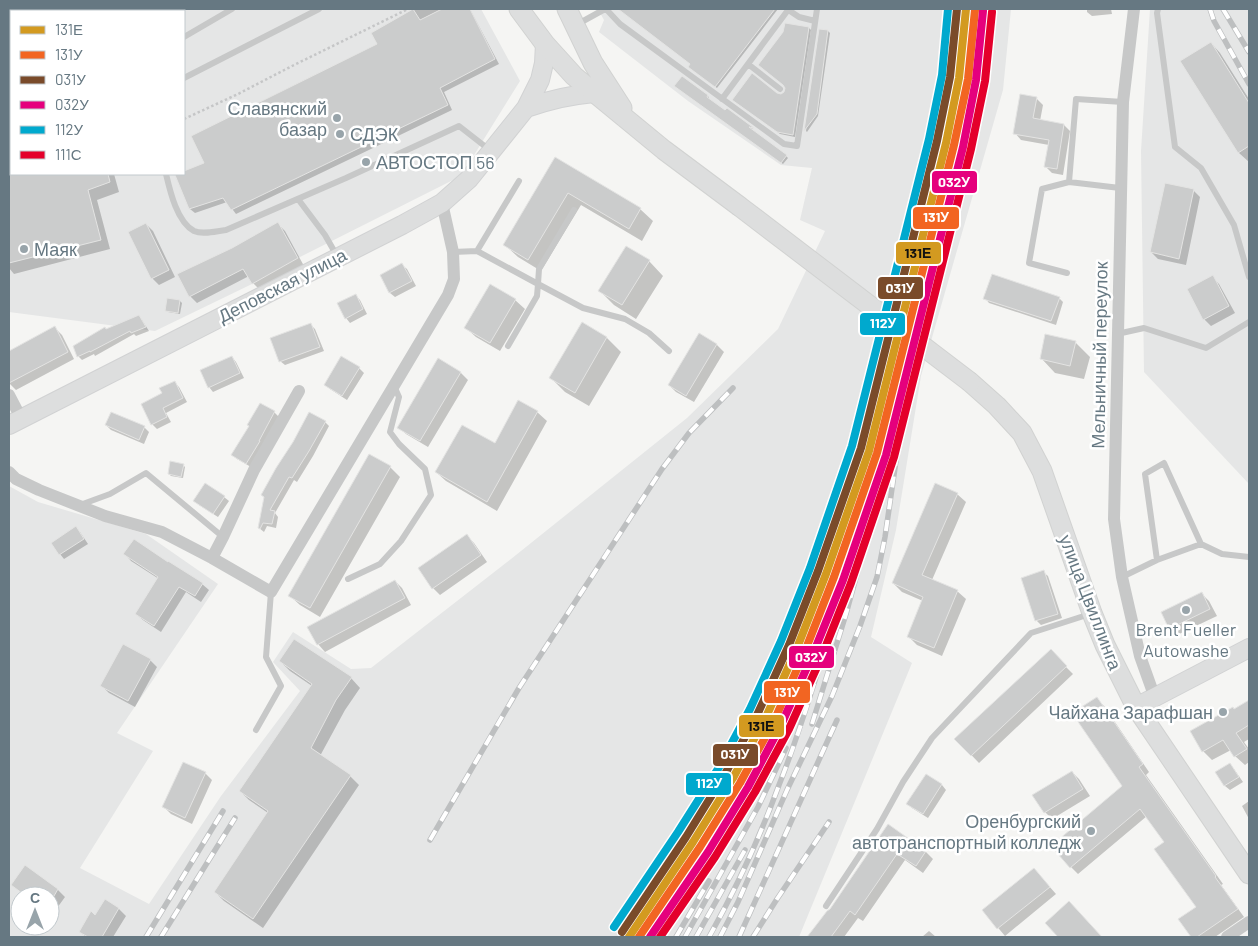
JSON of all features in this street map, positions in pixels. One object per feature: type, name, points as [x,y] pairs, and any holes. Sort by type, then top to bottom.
[{"type":"main road","points":[[519,9],[545,44],[574,76],[630,121]]},
{"type":"main road","points":[[571,17],[593,64],[630,121]]},
{"type":"main road","name":"улица Цвиллинга","points":[[630,121],[664,150],[970,382],[997,406],[1022,433],[1042,471],[1105,645],[1136,707],[1249,874]]},
{"type":"street","name":"Мельничный переулок","points":[[1134,9],[1123,102],[1114,519],[1122,577],[1140,656],[1155,698]]},
{"type":"street","name":"Деповская улица","points":[[15,421],[442,203],[469,179],[526,108],[540,80],[544,63],[545,44]]},
{"type":"street","points":[[526,108],[548,100],[594,92]]},
{"type":"street","points":[[9,472],[16,479],[39,490],[105,516],[162,532],[271,592],[448,295],[454,279],[453,252],[442,203]]},
{"type":"street","points":[[212,558],[254,470],[299,391]]},
{"type":"street","points":[[9,395],[15,421]]},
{"type":"street","points":[[1136,707],[1249,648]]},
{"type":"street","points":[[1227,937],[1249,922]]},
{"type":"lane","points":[[185,36],[232,9]]},
{"type":"lane","points":[[185,77],[319,9]]},
{"type":"lane","points":[[571,17],[605,9],[620,24],[784,144],[797,146],[817,9]]},
{"type":"lane","points":[[722,99],[787,9],[799,17],[815,21]]},
{"type":"lane","points":[[1158,9],[1175,147],[1202,168],[1234,225],[1249,277]]},
{"type":"lane","points":[[748,64],[780,89]]},
{"type":"lane","points":[[1069,182],[1076,99],[1123,102]]},
{"type":"lane","points":[[166,175],[172,197],[184,223],[194,231],[205,233],[226,230],[459,126],[491,151]]},
{"type":"lane","points":[[477,250],[519,181]]},
{"type":"lane","points":[[1067,273],[1029,263],[1042,189],[1069,182],[1120,188]]},
{"type":"lane","points":[[298,199],[326,235],[338,257]]},
{"type":"lane","points":[[508,346],[537,296],[539,269],[574,210]]},
{"type":"lane","points":[[453,252],[477,250],[583,308],[625,319],[649,334],[669,350]]},
{"type":"lane","points":[[1117,334],[1144,328],[1206,348],[1249,322]]},
{"type":"lane","points":[[348,579],[380,564],[401,541],[431,495],[425,469],[399,444],[390,432],[399,397],[394,386]]},
{"type":"lane","points":[[1157,560],[1145,474],[1164,463],[1201,544],[1222,554],[1249,557]]},
{"type":"lane","points":[[79,505],[110,494],[146,473],[223,537]]},
{"type":"lane","points":[[1122,577],[1157,560],[1201,544]]},
{"type":"lane","points":[[256,730],[281,686],[266,657],[271,592]]},
{"type":"lane","points":[[826,906],[877,829],[903,782],[932,738],[1031,633],[1092,613]]},
{"type":"path","points":[[157,10],[162,9]]},
{"type":"path","points":[[185,119],[408,9]]},
{"type":"shaded area","name":"Славянский базар","points":[[481,9],[520,81],[461,176],[298,258],[252,284],[155,331],[9,312],[10,25],[10,175],[185,175],[185,10],[31,10]]},
{"type":"shaded area","points":[[598,9],[1011,9],[1003,90],[921,376],[896,530],[871,637],[912,663],[799,937],[9,937],[9,486],[38,502],[146,534],[218,584],[117,733],[153,751],[80,868],[149,904],[221,796],[300,691],[273,662],[293,632],[351,669],[371,668],[687,418],[778,329],[825,231],[800,220],[812,168],[781,165],[688,101],[599,32],[604,20]]},
{"type":"shaded area","points":[[1150,9],[1249,9],[1249,484],[1144,372],[1141,151]]},
{"type":"building","points":[[413,9],[420,20],[442,9],[470,9],[495,59],[440,88],[448,105],[231,210],[223,198],[189,209],[175,175],[185,175],[185,171],[204,163],[191,136],[377,44],[371,33]]},
{"type":"building","points":[[618,9],[775,9],[715,87],[688,67],[690,64]]},
{"type":"building","points":[[785,23],[809,27],[793,135],[777,132],[732,100],[752,73],[777,93],[781,94],[784,92],[785,88],[783,85],[758,65],[783,32]]},
{"type":"building","points":[[819,29],[828,30],[817,114],[804,131]]},
{"type":"building","points":[[1211,42],[1249,103],[1249,146],[1238,153],[1180,61]]},
{"type":"building","points":[[682,76],[708,95],[707,97],[725,110],[727,108],[787,155],[781,163],[674,86]]},
{"type":"building","points":[[1020,94],[1037,97],[1033,118],[1064,124],[1057,169],[1044,167],[1049,140],[1013,134]]},
{"type":"building","points":[[555,157],[641,208],[629,229],[568,193],[528,260],[503,245]]},
{"type":"building","points":[[9,174],[108,175],[110,182],[88,190],[101,240],[9,263]]},
{"type":"building","points":[[1165,183],[1194,189],[1179,259],[1150,252]]},
{"type":"building","points":[[278,222],[298,258],[252,284],[243,269],[189,297],[177,274],[232,248]]},
{"type":"building","points":[[146,223],[169,270],[151,279],[128,232]]},
{"type":"building","points":[[626,246],[650,260],[622,305],[598,291]]},
{"type":"building","points":[[402,263],[412,281],[389,293],[380,275]]},
{"type":"building","points":[[992,274],[1060,297],[1051,321],[983,299]]},
{"type":"building","points":[[1213,275],[1229,306],[1203,320],[1187,289]]},
{"type":"building","points":[[490,284],[516,299],[490,343],[464,328]]},
{"type":"building","points":[[356,294],[363,309],[345,319],[337,303]]},
{"type":"building","points":[[167,298],[180,300],[178,313],[165,311]]},
{"type":"building","points":[[139,315],[146,327],[131,333],[130,331],[77,357],[73,346],[105,327],[106,329]]},
{"type":"building","points":[[582,322],[607,337],[575,393],[549,378]]},
{"type":"building","points":[[311,323],[320,347],[279,362],[270,338]]},
{"type":"building","points":[[55,326],[68,352],[9,383],[9,351]]},
{"type":"building","points":[[699,333],[717,344],[686,396],[668,385]]},
{"type":"building","points":[[1045,334],[1076,341],[1070,366],[1040,359]]},
{"type":"building","points":[[232,356],[240,373],[208,388],[200,370]]},
{"type":"building","points":[[341,356],[360,367],[342,396],[324,385]]},
{"type":"building","points":[[438,358],[461,372],[420,441],[397,428]]},
{"type":"building","points":[[175,381],[183,398],[163,408],[167,417],[151,425],[141,404],[162,393],[159,388]]},
{"type":"building","points":[[518,400],[538,411],[487,502],[435,472],[462,425],[495,443]]},
{"type":"building","points":[[260,403],[275,411],[246,464],[231,455],[249,426],[247,425]]},
{"type":"building","points":[[111,412],[145,426],[139,440],[105,425]]},
{"type":"building","points":[[309,412],[326,421],[309,451],[292,478],[289,477],[270,510],[275,511],[272,524],[263,523],[260,529],[258,528],[264,497],[261,495]]},
{"type":"building","points":[[369,454],[391,466],[310,608],[288,596]]},
{"type":"building","points":[[170,461],[184,464],[181,477],[168,474]]},
{"type":"building","points":[[205,483],[225,496],[213,514],[193,501]]},
{"type":"building","points":[[935,483],[958,493],[922,575],[958,590],[934,648],[907,637],[923,597],[892,583]]},
{"type":"building","points":[[76,526],[84,539],[59,555],[51,543]]},
{"type":"building","points":[[467,534],[481,555],[432,589],[418,568]]},
{"type":"building","points":[[134,539],[203,583],[195,596],[179,587],[154,626],[135,614],[158,577],[123,554]]},
{"type":"building","points":[[1044,570],[1058,614],[1035,621],[1021,578]]},
{"type":"building","points":[[395,580],[405,598],[317,645],[307,627]]},
{"type":"building","name":"Brent Fueller Autowashe","points":[[1202,592],[1210,609],[1169,629],[1161,612]]},
{"type":"building","points":[[294,639],[352,677],[336,700],[311,748],[351,775],[253,919],[214,892],[268,811],[239,791],[312,684],[279,661]]},
{"type":"building","points":[[123,644],[151,659],[128,701],[100,686]]},
{"type":"building","points":[[1051,649],[1067,666],[971,756],[954,739]]},
{"type":"building","points":[[1097,697],[1143,764],[1139,767],[1238,909],[1197,937],[1191,937],[1178,919],[1196,907],[1154,849],[1164,842],[1140,809],[1070,868],[1051,846],[1122,786],[1072,713]]},
{"type":"building","points":[[1249,700],[1249,725],[1236,733],[1247,749],[1234,757],[1223,740],[1202,752],[1190,731]]},
{"type":"building","points":[[183,762],[206,772],[185,818],[162,807]]},
{"type":"building","points":[[1230,763],[1239,777],[1224,786],[1215,772]]},
{"type":"building","points":[[1072,771],[1083,789],[1044,813],[1032,795]]},
{"type":"building","points":[[926,774],[942,784],[923,814],[906,804]]},
{"type":"building","points":[[888,824],[926,851],[916,866],[897,854],[855,915],[850,911],[831,937],[807,937],[830,909]]},
{"type":"building","points":[[25,865],[54,886],[12,886],[11,885]]},
{"type":"building","points":[[1034,868],[1050,887],[997,929],[982,910]]},
{"type":"building","points":[[105,899],[119,908],[102,937],[88,937],[79,932],[91,911],[95,915]]},
{"type":"building","name":"Оренбургский автотранспортный колледж","points":[[1069,901],[1102,937],[1058,937],[1045,923]]},
{"type":"railway","points":[[710,853],[752,786],[786,723],[812,664],[873,512],[894,446],[911,369],[938,265],[968,161],[981,99],[993,9]]},
{"type":"railway","points":[[1210,9],[1214,21],[1249,84]]},
{"type":"railway","points":[[1223,9],[1249,52]]},
{"type":"railway","points":[[430,840],[519,688],[662,469],[689,433],[733,388]]},
{"type":"railway","points":[[720,937],[738,902],[787,790],[832,696],[860,626],[877,577],[897,454]]},
{"type":"railway","points":[[812,724],[865,545]]},
{"type":"railway","points":[[709,937],[738,882],[764,824],[798,734],[825,648]]},
{"type":"railway","points":[[739,937],[837,720]]},
{"type":"railway","points":[[685,937],[758,807],[786,748]]},
{"type":"railway","points":[[146,937],[223,811]]},
{"type":"railway","points":[[161,937],[235,818]]},
{"type":"railway","points":[[753,937],[829,822]]},
{"type":"railway","points":[[696,937],[745,850]]},
{"type":"railway","points":[[648,937],[695,877]]},
{"type":"railway","points":[[676,937],[709,881]]},
{"type":"transit line","name":"112У","points":[[614,927],[718,769],[750,709],[781,641],[810,568],[852,446],[929,139],[942,75],[948,9]]},
{"type":"transit line","name":"031У","points":[[622,932],[686,837],[725,774],[758,713],[789,645],[818,571],[861,448],[937,141],[950,77],[957,9]]},
{"type":"transit line","name":"131Е","points":[[629,937],[693,842],[733,778],[766,717],[797,648],[826,574],[869,451],[946,143],[959,78],[966,9]]},
{"type":"transit line","name":"131У","points":[[639,937],[700,847],[740,783],[774,721],[805,651],[834,577],[877,453],[954,145],[968,79],[975,10]]},
{"type":"transit line","name":"032У","points":[[650,937],[708,852],[748,787],[781,725],[813,654],[843,580],[886,455],[963,147],[976,80],[983,11]]},
{"type":"transit line","name":"111С","points":[[660,937],[715,857],[755,792],[789,729],[821,658],[851,583],[894,457],[971,149],[985,81],[992,12]]},
{"type":"place","name":"Славянский базар","points":[[337,118]]},
{"type":"place","name":"СДЭК","points":[[340,134]]},
{"type":"place","name":"АВТОСТОП 56","points":[[366,162]]},
{"type":"place","name":"Маяк","points":[[24,249]]},
{"type":"place","name":"Brent Fueller Autowashe","points":[[1186,610]]},
{"type":"place","name":"Чайхана Зарафшан","points":[[1223,712]]},
{"type":"place","name":"Оренбургский автотранспортный колледж","points":[[1091,831]]}]
